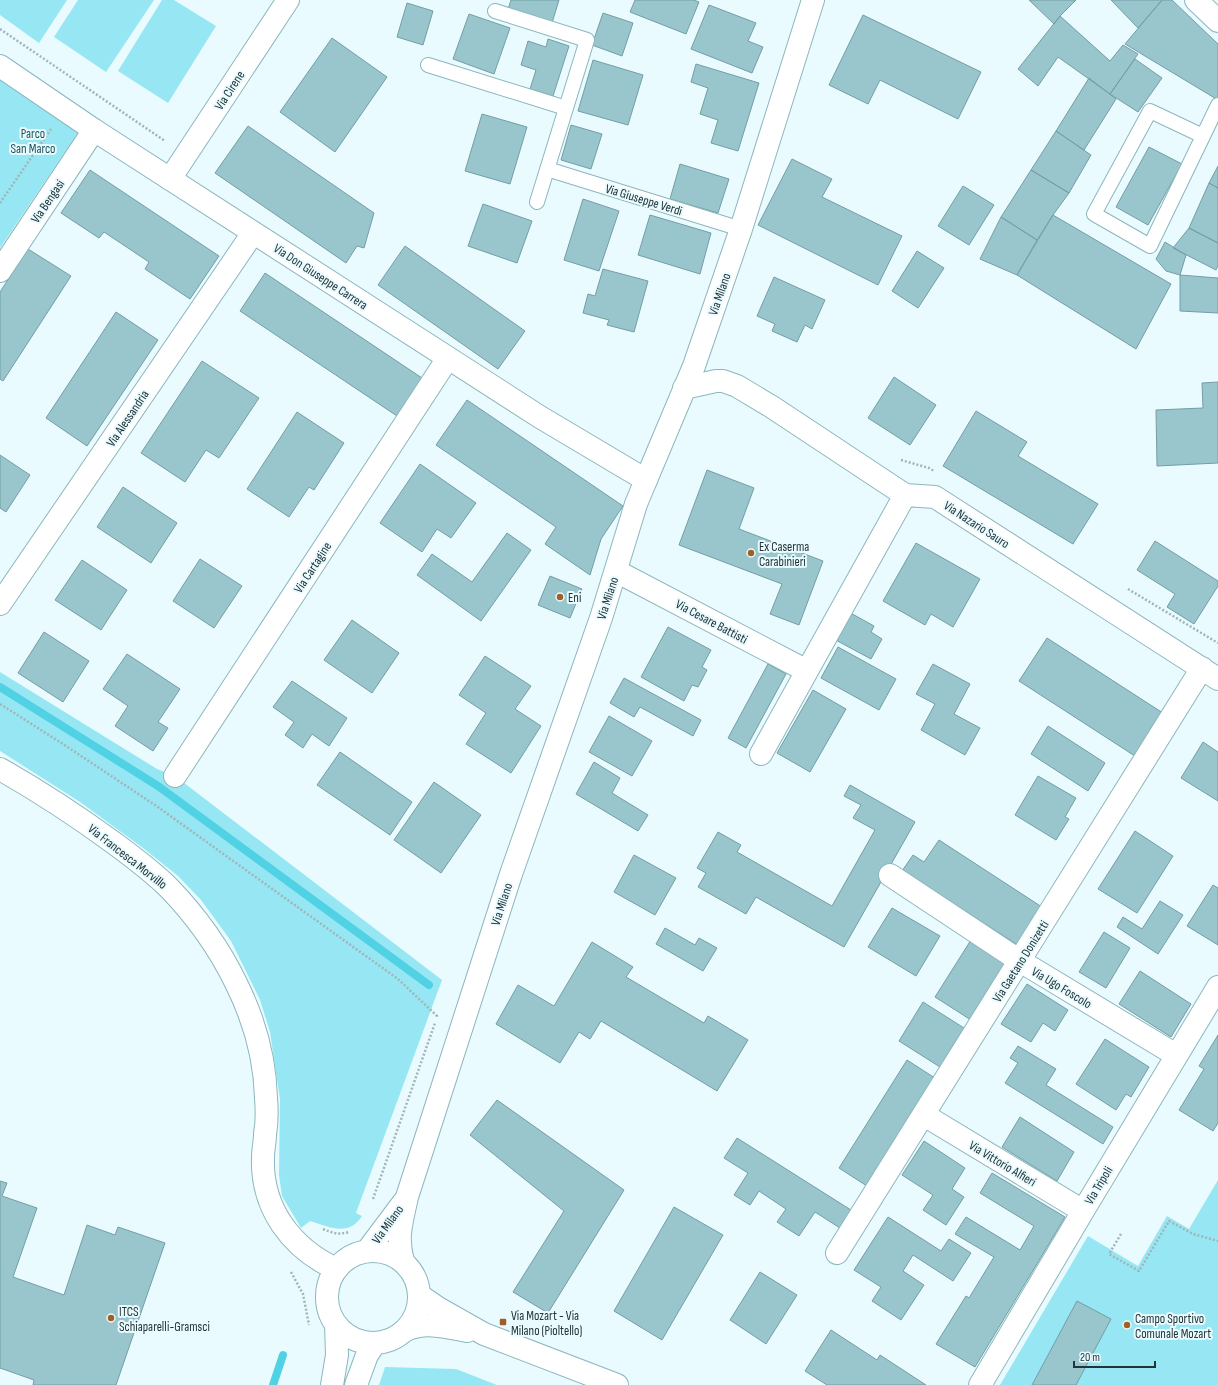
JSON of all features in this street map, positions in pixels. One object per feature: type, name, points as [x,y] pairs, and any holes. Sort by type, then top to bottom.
[{"type":"street","name":"Via Cirene","points":[[170,179],[288,0]]},
{"type":"street","name":"Via Milano","points":[[403,1261],[399,1248],[399,1239],[406,1197],[511,874],[601,618],[636,504],[694,366],[741,229],[813,0]]},
{"type":"street","points":[[1196,0],[1218,21]]},
{"type":"street","name":"Via Don Giuseppe Carrera","points":[[0,66],[94,130],[540,417],[646,480]]},
{"type":"street","name":"Via Bengasi","points":[[0,272],[94,130]]},
{"type":"street","name":"Via Alessandria","points":[[0,604],[253,233]]},
{"type":"street","name":"Via Cartagine","points":[[175,776],[448,358]]},
{"type":"street","name":"Via Nazario Sauro","points":[[684,388],[716,381],[723,381],[737,386],[772,407],[905,495],[935,497],[1210,673]]},
{"type":"street","points":[[761,754],[905,495]]},
{"type":"street","name":"Via Cesare Battisti","points":[[616,571],[807,671]]},
{"type":"street","name":"Via Gaetano Donizetti","points":[[837,1253],[1020,961],[1210,673]]},
{"type":"street","name":"Via Francesca Morvillo","points":[[0,768],[69,811],[144,865],[184,904],[213,944],[236,982],[255,1031],[259,1047],[265,1082],[266,1099],[266,1133],[263,1156],[263,1173],[266,1190],[274,1212],[293,1240],[320,1262],[336,1269]]},
{"type":"street","name":"Via Ugo Foscolo","points":[[890,875],[1020,961],[1176,1055]]},
{"type":"street","name":"Via Tripoli","points":[[980,1385],[1218,987]]},
{"type":"street","name":"Via Vittorio Alfieri","points":[[924,1114],[1083,1211]]},
{"type":"street","name":"Via Milano","points":[[367,1251],[406,1197]]},
{"type":"street","points":[[406,1330],[416,1314],[419,1295],[417,1282],[403,1261],[386,1252],[367,1251],[353,1255],[340,1264],[329,1283],[326,1297],[329,1312],[336,1325],[341,1331],[353,1339],[368,1343],[390,1340],[406,1330],[420,1325],[444,1327],[484,1334]]},
{"type":"street","points":[[419,1295],[433,1305],[484,1334],[617,1385]]},
{"type":"street","points":[[332,1385],[337,1355],[336,1325]]},
{"type":"street","points":[[356,1385],[367,1354],[375,1343]]},
{"type":"lane","points":[[495,12],[587,40],[537,202]]},
{"type":"lane","points":[[428,65],[566,108]]},
{"type":"lane","points":[[1203,136],[1150,111],[1094,214],[1150,246],[1218,105]]},
{"type":"lane","name":"Via Giuseppe Verdi","points":[[547,169],[741,229]]},
{"type":"path","points":[[0,29],[185,155]]},
{"type":"path","points":[[0,203],[53,126]]},
{"type":"path","points":[[0,704],[161,809],[398,979],[437,1016],[371,1202]]},
{"type":"path","points":[[1121,1234],[1109,1254],[1139,1271],[1169,1220],[1193,1234],[1218,1241]]},
{"type":"path","points":[[310,1331],[303,1294],[290,1270],[312,1225],[334,1234],[343,1234],[352,1231]]},
{"type":"green space","points":[[0,0],[67,0],[39,43],[0,15]]},
{"type":"green space","points":[[78,0],[154,0],[106,72],[54,37]]},
{"type":"green space","points":[[162,0],[174,0],[216,26],[168,103],[118,71]]},
{"type":"green space","name":"Parco San Marco","points":[[0,78],[79,131],[0,248]]},
{"type":"green space","points":[[0,672],[157,769],[175,776],[442,980],[356,1213],[362,1216],[351,1226],[338,1229],[310,1221],[301,1228],[282,1196],[279,1175],[280,1099],[270,1032],[260,1000],[231,941],[201,900],[178,876],[143,848],[80,802],[0,751]]},
{"type":"green space","name":"Campo Sportivo Comunale Mozart","points":[[1218,1180],[1218,1385],[1000,1385],[1088,1236],[1138,1266],[1167,1216],[1189,1229]]},
{"type":"green space","points":[[385,1367],[456,1369],[497,1385],[379,1385]]},
{"type":"building","points":[[511,0],[559,0],[552,23],[508,9]]},
{"type":"building","points":[[635,0],[694,0],[699,2],[686,34],[630,12]]},
{"type":"building","points":[[1029,0],[1076,0],[1054,24]]},
{"type":"building","points":[[1111,0],[1162,0],[1138,28]]},
{"type":"building","points":[[1162,0],[1172,0],[1218,44],[1218,100],[1125,44]]},
{"type":"building","points":[[407,3],[433,11],[423,45],[397,37]]},
{"type":"building","points":[[709,5],[756,23],[748,41],[763,47],[752,73],[691,49]]},
{"type":"building","points":[[603,13],[633,23],[622,56],[592,45]]},
{"type":"building","points":[[469,14],[510,28],[494,74],[453,59]]},
{"type":"building","points":[[863,15],[981,72],[958,119],[880,80],[868,104],[829,85]]},
{"type":"building","points":[[1060,16],[1110,61],[1123,45],[1138,54],[1110,94],[1058,57],[1038,86],[1018,69]]},
{"type":"building","points":[[332,38],[387,77],[335,152],[280,112]]},
{"type":"building","points":[[548,39],[569,46],[553,96],[530,89],[536,70],[521,65],[528,41],[546,47]]},
{"type":"building","points":[[1135,59],[1162,78],[1138,112],[1110,94]]},
{"type":"building","points":[[593,60],[643,75],[628,125],[578,111]]},
{"type":"building","points":[[696,64],[759,83],[738,151],[711,143],[718,120],[700,114],[708,88],[691,82]]},
{"type":"building","points":[[1089,78],[1116,99],[1084,150],[1056,131]]},
{"type":"building","points":[[482,114],[527,127],[510,184],[465,171]]},
{"type":"building","points":[[571,125],[602,134],[591,169],[561,160]]},
{"type":"building","points":[[248,126],[374,213],[364,248],[357,246],[346,263],[215,173]]},
{"type":"building","points":[[1056,131],[1091,155],[1069,193],[1031,170]]},
{"type":"building","points":[[1149,147],[1182,164],[1148,225],[1116,207]]},
{"type":"building","points":[[792,159],[832,179],[822,197],[902,236],[878,285],[758,225]]},
{"type":"building","points":[[680,164],[729,179],[718,213],[670,199]]},
{"type":"building","points":[[1218,166],[1218,188],[1209,183]]},
{"type":"building","points":[[90,170],[219,256],[190,299],[145,269],[149,262],[104,232],[99,238],[61,213]]},
{"type":"building","points":[[1031,170],[1069,193],[1037,240],[1001,217]]},
{"type":"building","points":[[1209,183],[1218,188],[1218,243],[1189,228]]},
{"type":"building","points":[[963,186],[994,205],[969,245],[938,226]]},
{"type":"building","points":[[583,199],[619,211],[599,271],[564,260]]},
{"type":"building","points":[[483,204],[532,221],[517,263],[468,246]]},
{"type":"building","points":[[650,215],[711,233],[700,274],[638,255]]},
{"type":"building","points":[[1053,215],[1171,284],[1136,349],[1017,275]]},
{"type":"building","points":[[1001,217],[1037,240],[1017,275],[980,259]]},
{"type":"building","points":[[1189,228],[1218,243],[1218,265],[1216,270],[1173,248]]},
{"type":"building","points":[[1165,242],[1186,255],[1180,275],[1166,271],[1156,259]]},
{"type":"building","points":[[405,246],[525,331],[498,369],[378,285]]},
{"type":"building","points":[[28,249],[71,276],[3,381],[0,379],[0,292]]},
{"type":"building","points":[[917,251],[944,268],[918,308],[892,291]]},
{"type":"building","points":[[603,269],[648,281],[634,332],[607,325],[609,320],[583,313],[588,294],[595,296]]},
{"type":"building","points":[[265,273],[422,378],[397,416],[240,311]]},
{"type":"building","points":[[1180,275],[1218,278],[1218,313],[1180,311]]},
{"type":"building","points":[[774,277],[825,300],[812,329],[805,325],[797,342],[772,331],[775,324],[757,316]]},
{"type":"building","points":[[116,312],[158,340],[87,446],[46,418]]},
{"type":"building","points":[[202,361],[259,398],[219,458],[206,450],[185,482],[141,453]]},
{"type":"building","points":[[894,377],[936,405],[910,445],[868,418]]},
{"type":"building","points":[[1218,382],[1218,463],[1157,466],[1156,410],[1203,408],[1202,383]]},
{"type":"building","points":[[467,400],[623,506],[601,539],[590,575],[545,544],[556,527],[436,445]]},
{"type":"building","points":[[976,411],[1027,442],[1018,456],[1098,504],[1073,544],[943,466]]},
{"type":"building","points":[[297,412],[344,443],[314,490],[309,487],[289,517],[247,489]]},
{"type":"building","points":[[0,455],[30,475],[6,512],[0,508]]},
{"type":"building","points":[[420,464],[476,503],[451,538],[437,529],[422,552],[380,523]]},
{"type":"building","name":"Ex Caserma Carabinieri","points":[[707,470],[754,488],[739,529],[823,561],[799,625],[770,614],[782,584],[679,545]]},
{"type":"building","points":[[123,487],[177,523],[151,563],[97,527]]},
{"type":"building","points":[[507,533],[531,550],[481,621],[417,575],[432,554],[472,582]]},
{"type":"building","points":[[1155,541],[1218,581],[1218,586],[1194,624],[1167,607],[1175,594],[1137,570]]},
{"type":"building","points":[[916,543],[980,579],[953,627],[931,614],[925,625],[883,601]]},
{"type":"building","points":[[200,559],[242,586],[214,628],[173,601]]},
{"type":"building","points":[[82,560],[127,590],[101,630],[55,600]]},
{"type":"building","name":"Eni","points":[[550,576],[582,589],[570,618],[538,605]]},
{"type":"building","points":[[847,611],[874,626],[871,632],[882,639],[871,659],[832,638]]},
{"type":"building","points":[[352,620],[399,653],[372,693],[324,660]]},
{"type":"building","points":[[668,627],[711,650],[702,667],[707,670],[698,687],[692,685],[684,701],[641,677]]},
{"type":"building","points":[[44,632],[89,661],[63,702],[18,673]]},
{"type":"building","points":[[1047,638],[1166,715],[1138,758],[1019,681]]},
{"type":"building","points":[[838,647],[896,679],[879,710],[821,678]]},
{"type":"building","points":[[127,654],[180,689],[158,722],[168,728],[153,751],[115,726],[128,706],[103,689]]},
{"type":"building","points":[[485,656],[531,686],[515,709],[541,726],[511,773],[466,744],[486,713],[459,695]]},
{"type":"building","points":[[768,664],[786,674],[746,748],[728,738]]},
{"type":"building","points":[[933,664],[970,684],[954,714],[980,728],[965,755],[921,730],[935,704],[916,694]]},
{"type":"building","points":[[624,678],[701,720],[693,736],[640,707],[634,717],[610,703]]},
{"type":"building","points":[[292,681],[347,718],[329,746],[312,734],[303,748],[285,735],[294,722],[273,707]]},
{"type":"building","points":[[813,690],[846,709],[810,772],[777,753]]},
{"type":"building","points":[[609,716],[652,741],[632,776],[589,752]]},
{"type":"building","points":[[1048,726],[1105,763],[1088,791],[1031,754]]},
{"type":"building","points":[[1203,742],[1218,752],[1218,801],[1181,778]]},
{"type":"building","points":[[340,752],[412,802],[390,835],[317,785]]},
{"type":"building","points":[[594,762],[620,778],[612,793],[648,815],[638,831],[576,794]]},
{"type":"building","points":[[1038,776],[1076,798],[1065,817],[1069,819],[1056,840],[1015,815]]},
{"type":"building","points":[[434,782],[481,815],[441,873],[394,840]]},
{"type":"building","points":[[850,785],[915,822],[844,947],[756,897],[746,914],[698,887],[706,873],[697,868],[718,832],[741,845],[737,852],[832,906],[875,830],[853,818],[861,805],[844,796]]},
{"type":"building","points":[[1135,831],[1173,856],[1137,913],[1098,889]]},
{"type":"building","points":[[939,840],[1045,909],[1021,947],[902,871],[913,855],[924,862]]},
{"type":"building","points":[[634,855],[676,878],[655,915],[614,892]]},
{"type":"building","points":[[1213,885],[1218,888],[1218,945],[1187,926]]},
{"type":"building","points":[[1160,901],[1183,915],[1158,954],[1117,927],[1123,917],[1142,929]]},
{"type":"building","points":[[892,908],[940,936],[916,976],[868,947]]},
{"type":"building","points":[[665,928],[695,945],[699,938],[717,948],[703,971],[656,944]]},
{"type":"building","points":[[1104,932],[1130,948],[1106,988],[1079,972]]},
{"type":"building","points":[[971,940],[1007,964],[971,1020],[935,997]]},
{"type":"building","points":[[592,942],[633,967],[626,977],[704,1023],[708,1016],[748,1040],[717,1091],[601,1021],[590,1039],[579,1032],[560,1063],[496,1024],[518,985],[554,1006]]},
{"type":"building","points":[[1140,971],[1191,1004],[1171,1037],[1119,1004]]},
{"type":"building","points":[[1027,984],[1068,1010],[1055,1031],[1043,1023],[1031,1042],[1001,1024]]},
{"type":"building","points":[[923,1002],[964,1028],[940,1067],[899,1041]]},
{"type":"building","points":[[1218,1035],[1218,1123],[1213,1131],[1179,1110],[1204,1069],[1199,1066]]},
{"type":"building","points":[[1105,1039],[1149,1067],[1131,1097],[1126,1094],[1116,1110],[1076,1084]]},
{"type":"building","points":[[1018,1046],[1056,1069],[1046,1085],[1113,1127],[1103,1144],[1005,1083],[1018,1063],[1010,1058]]},
{"type":"building","points":[[907,1060],[938,1080],[870,1188],[839,1168]]},
{"type":"building","points":[[497,1100],[624,1190],[548,1313],[513,1292],[564,1211],[470,1135]]},
{"type":"building","points":[[1020,1117],[1074,1152],[1057,1181],[1002,1147]]},
{"type":"building","points":[[737,1138],[851,1210],[840,1228],[815,1212],[799,1236],[777,1222],[786,1209],[759,1191],[750,1205],[734,1195],[748,1173],[724,1158]]},
{"type":"building","points":[[924,1141],[965,1168],[952,1189],[964,1197],[946,1225],[923,1210],[933,1195],[902,1175]]},
{"type":"building","points":[[992,1173],[1065,1217],[975,1367],[936,1344],[966,1296],[969,1298],[994,1257],[955,1234],[966,1217],[1020,1250],[1034,1226],[980,1193]]},
{"type":"building","points":[[0,1181],[7,1183],[2,1196],[37,1208],[13,1277],[64,1295],[87,1225],[115,1235],[118,1227],[165,1243],[116,1385],[33,1385],[34,1380],[0,1368]]},
{"type":"building","points":[[674,1207],[723,1235],[662,1340],[614,1311]]},
{"type":"building","points":[[888,1217],[941,1251],[949,1239],[971,1253],[953,1281],[913,1255],[903,1271],[924,1285],[901,1320],[872,1301],[881,1287],[854,1270]]},
{"type":"building","points":[[760,1272],[797,1295],[766,1344],[730,1320]]},
{"type":"building","points":[[1077,1301],[1111,1319],[1076,1385],[1032,1385]]},
{"type":"building","points":[[831,1330],[877,1360],[880,1355],[926,1385],[827,1385],[805,1371]]},
{"type":"waterway","points":[[0,687],[158,786],[429,985]]},
{"type":"waterway","points":[[273,1385],[283,1355]]},
{"type":"place","name":"Ex Caserma Carabinieri","points":[[751,553]]},
{"type":"place","name":"Eni","points":[[560,597]]},
{"type":"place","name":"ITCS Schiaparelli-Gramsci","points":[[111,1318]]},
{"type":"place","name":"Via Mozart - Via Milano (Pioltello)","points":[[503,1322]]},
{"type":"place","name":"Campo Sportivo Comunale Mozart","points":[[1127,1325]]}]
